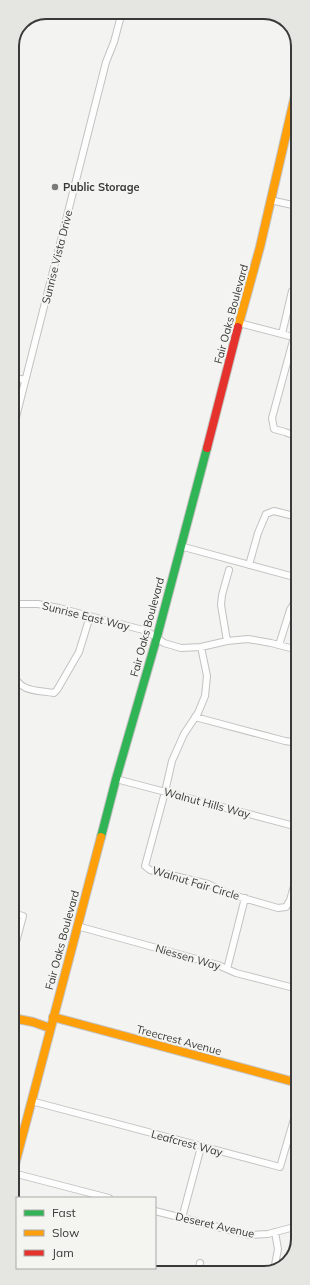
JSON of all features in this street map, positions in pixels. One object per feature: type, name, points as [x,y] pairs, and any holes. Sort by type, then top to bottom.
[{"type":"main road","name":"Fair Oaks Boulevard","points":[[19,1141],[31,1101],[116,779],[157,637],[252,278],[291,111]]},
{"type":"main road","name":"Treecrest Avenue","points":[[53,1017],[291,1082]]},
{"type":"main road","points":[[19,1020],[50,1028]]},
{"type":"street","name":"Sunrise Vista Drive","points":[[19,404],[106,62],[114,42],[120,19]]},
{"type":"street","points":[[270,200],[291,204]]},
{"type":"street","points":[[282,334],[291,295]]},
{"type":"street","points":[[239,323],[291,337]]},
{"type":"street","points":[[291,355],[272,418],[274,430],[291,434]]},
{"type":"street","points":[[19,379],[25,380]]},
{"type":"street","points":[[249,565],[258,533],[266,514],[274,512],[291,516]]},
{"type":"street","points":[[180,546],[291,576]]},
{"type":"street","points":[[226,641],[220,605],[229,570]]},
{"type":"street","name":"Sunrise East Way","points":[[19,604],[38,604],[147,631],[164,643],[173,646],[190,648],[201,647],[226,641],[248,639],[291,648]]},
{"type":"street","points":[[279,645],[291,608]]},
{"type":"street","points":[[19,684],[24,688],[54,693],[58,690],[80,652],[90,616]]},
{"type":"street","points":[[165,792],[172,761],[177,747],[202,705],[207,685],[207,676],[201,647]]},
{"type":"street","points":[[195,717],[291,741]]},
{"type":"street","name":"Walnut Hills Way","points":[[116,779],[291,825]]},
{"type":"street","name":"Walnut Fair Circle","points":[[165,792],[145,866],[150,870],[208,884],[229,894],[278,908],[286,908],[291,896]]},
{"type":"street","points":[[227,969],[245,898]]},
{"type":"street","points":[[19,915],[23,916],[19,931]]},
{"type":"street","name":"Niessen Way","points":[[77,926],[218,965],[236,972],[291,988]]},
{"type":"street","name":"Leafcrest Way","points":[[31,1101],[280,1168],[291,1130]]},
{"type":"street","points":[[182,1218],[201,1147]]},
{"type":"street","points":[[19,1174],[105,1197]]},
{"type":"street","name":"Deseret Avenue","points":[[156,1210],[248,1235],[263,1235],[291,1228]]},
{"type":"street","points":[[275,1232],[278,1249],[275,1263]]},
{"type":"traffic: fast","points":[[101,837],[157,637],[207,448]]},
{"type":"traffic: slow","points":[[238,327],[260,247],[291,113]]},
{"type":"traffic: slow","points":[[19,1149],[101,837]]},
{"type":"traffic: slow","points":[[53,1017],[291,1081]]},
{"type":"traffic: slow","points":[[19,1019],[50,1028]]},
{"type":"traffic: jam","points":[[207,448],[238,327]]},
{"type":"place","name":"Public Storage","points":[[55,187]]}]
